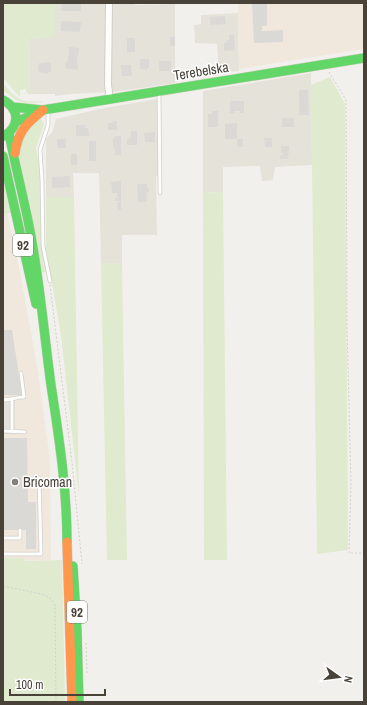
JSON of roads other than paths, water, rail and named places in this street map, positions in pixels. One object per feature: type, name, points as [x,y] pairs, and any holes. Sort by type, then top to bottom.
[{"type":"main road","name":"Terebelska","points":[[16,122],[46,110],[364,58]]},
{"type":"main road","points":[[3,100],[9,102],[13,107],[16,114],[16,122]]},
{"type":"main road","name":"Terebelska","points":[[13,107],[46,110]]},
{"type":"main road","points":[[14,161],[17,140],[20,132],[26,124],[46,110]]},
{"type":"main road","name":"92","points":[[16,122],[14,128],[5,133],[14,161],[34,253],[42,308],[44,333],[56,417],[67,522],[71,542],[75,586],[79,702]]},
{"type":"main road","name":"92","points":[[3,156],[38,314],[44,333]]},
{"type":"main road","name":"92","points":[[67,522],[72,702]]},
{"type":"street","points":[[109,3],[108,85],[110,100]]},
{"type":"lane","points":[[159,92],[160,193]]},
{"type":"lane","points":[[46,110],[48,125],[40,150],[43,246],[50,281]]},
{"type":"lane","points":[[3,400],[12,400],[15,397],[24,397],[21,373]]},
{"type":"lane","points":[[12,400],[12,431]]},
{"type":"lane","points":[[3,431],[25,432]]},
{"type":"lane","points":[[3,554],[41,554],[39,478]]},
{"type":"lane","points":[[3,538],[20,538],[20,530]]},
{"type":"place","name":"Bricoman","points":[[15,482]]}]
